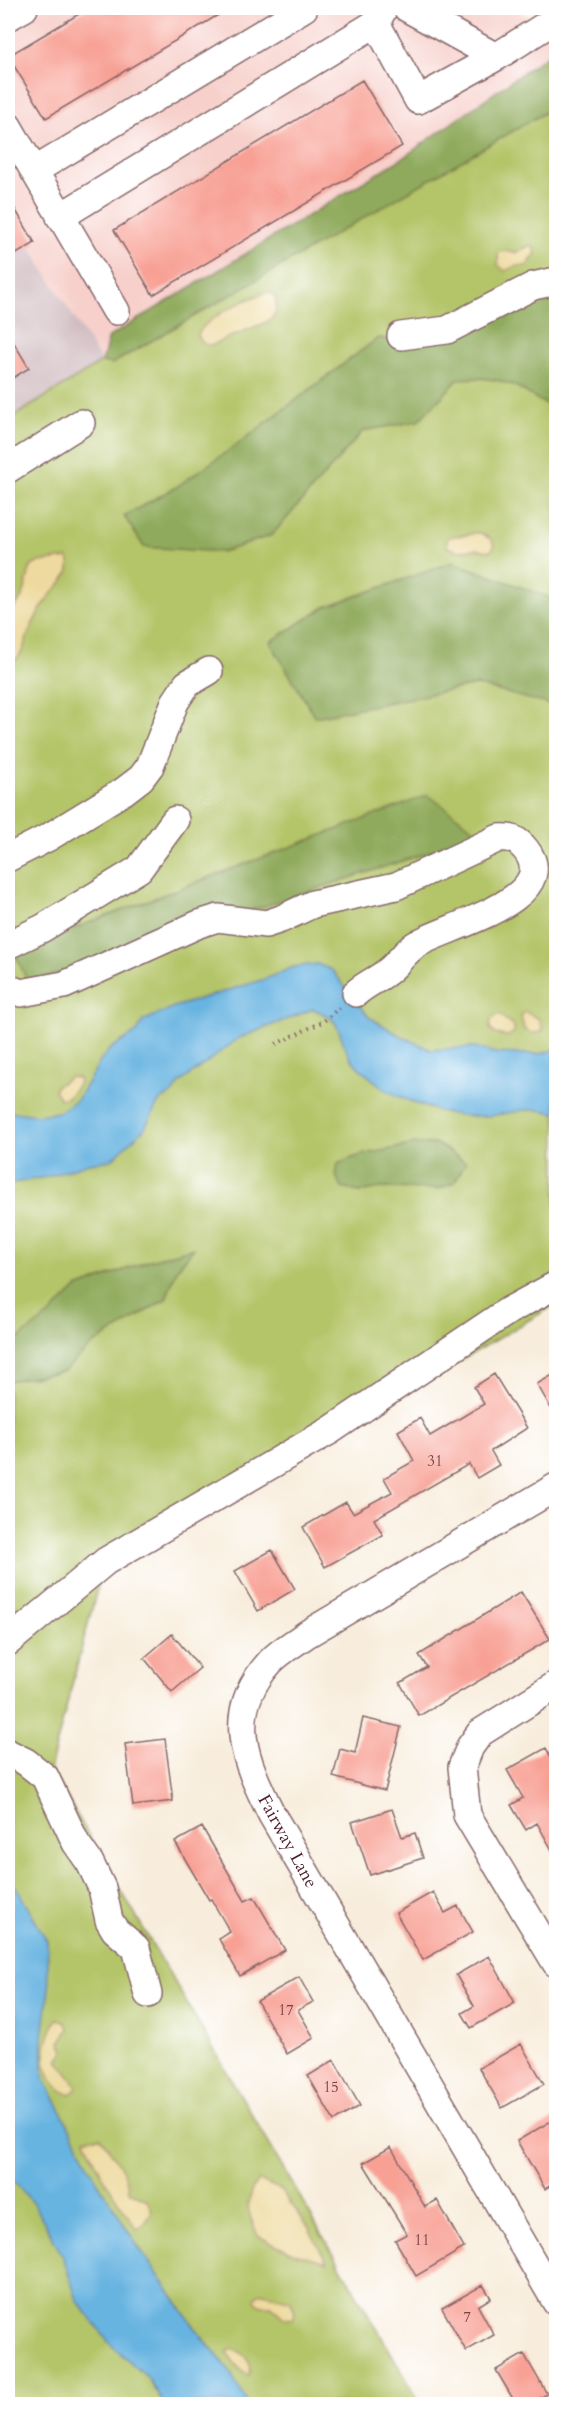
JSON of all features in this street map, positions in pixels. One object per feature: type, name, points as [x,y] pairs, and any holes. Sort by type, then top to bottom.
[{"type":"street","points":[[8,17],[24,8]]},
{"type":"street","points":[[34,171],[304,8]]},
{"type":"street","points":[[407,8],[496,57]]},
{"type":"street","points":[[60,217],[380,15],[418,99],[496,57],[546,26]]},
{"type":"street","points":[[8,126],[116,311]]},
{"type":"street","points":[[401,336],[447,330],[533,286],[556,281]]},
{"type":"street","points":[[8,469],[81,423]]},
{"type":"street","points":[[8,858],[49,837],[141,778],[150,766],[175,702],[187,684],[209,671]]},
{"type":"street","points":[[8,945],[43,928],[139,869],[175,820]]},
{"type":"street","points":[[8,988],[21,993],[64,985],[198,924],[218,918],[266,924],[313,904],[396,886],[499,838],[511,837],[521,843],[530,854],[534,867],[532,878],[523,891],[509,904],[416,944],[387,973],[356,993]]},
{"type":"street","points":[[8,1642],[106,1561],[332,1430],[508,1311],[556,1285]]},
{"type":"street","name":"Fairway Lane","points":[[556,1487],[307,1634],[271,1661],[248,1694],[241,1730],[253,1778],[272,1815],[556,2302]]},
{"type":"street","points":[[556,1685],[480,1733],[470,1747],[462,1767],[468,1815],[556,1963]]},
{"type":"street","points":[[8,1753],[26,1762],[45,1777],[76,1843],[90,1863],[98,1880],[110,1920],[115,1929],[124,1935],[135,1948],[148,1994]]},
{"type":"path","points":[[276,1044],[324,1021]]},
{"type":"shaded area","points":[[8,8],[510,8],[556,31],[556,80],[102,362],[8,212]]},
{"type":"shaded area","points":[[8,212],[102,362],[8,420]]},
{"type":"green space","points":[[556,49],[556,106],[112,364],[102,362],[109,337],[401,159]]},
{"type":"green space","points":[[556,80],[556,1304],[101,1574],[50,1769],[421,2404],[8,2404],[8,420]]},
{"type":"green space","points":[[556,286],[556,406],[541,402],[519,388],[498,381],[459,379],[418,421],[363,431],[272,535],[223,552],[144,547],[124,516],[176,487],[235,446],[378,338],[422,342]]},
{"type":"green space","points":[[453,562],[556,600],[556,706],[476,685],[315,717],[270,642],[325,607]]},
{"type":"green space","points":[[428,795],[482,835],[28,983],[14,951]]},
{"type":"green space","points":[[413,1144],[437,1144],[466,1162],[454,1183],[438,1189],[381,1188],[359,1192],[342,1188],[336,1176],[338,1164],[366,1154]]},
{"type":"green space","points":[[194,1248],[177,1269],[166,1299],[92,1345],[64,1371],[8,1381],[8,1347],[50,1314],[77,1288],[150,1260]]},
{"type":"sand","points":[[532,246],[536,253],[527,266],[517,266],[505,271],[498,265],[498,253],[504,251],[515,253]]},
{"type":"sand","points":[[269,292],[275,296],[276,311],[267,322],[213,345],[205,344],[200,340],[198,335],[209,321],[240,303]]},
{"type":"sand","points":[[481,533],[492,540],[494,547],[490,551],[476,549],[458,551],[447,547],[447,538]]},
{"type":"sand","points":[[68,558],[69,571],[39,611],[20,655],[13,662],[8,661],[8,613],[21,598],[30,567],[39,562]]},
{"type":"sand","points":[[525,1012],[538,1018],[543,1030],[541,1032],[531,1033],[524,1029],[521,1016]]},
{"type":"sand","points":[[498,1014],[514,1026],[514,1032],[508,1036],[495,1034],[490,1028],[491,1020]]},
{"type":"sand","points":[[70,1077],[78,1078],[79,1083],[68,1097],[60,1099],[54,1090],[56,1086]]},
{"type":"sand","points":[[57,2019],[65,2021],[69,2029],[60,2042],[64,2051],[58,2060],[77,2088],[70,2095],[52,2080],[46,2062],[48,2040]]},
{"type":"sand","points":[[101,2137],[122,2169],[129,2191],[147,2200],[152,2211],[146,2222],[137,2229],[115,2197],[96,2163],[85,2139]]},
{"type":"sand","points":[[258,2180],[280,2189],[307,2225],[327,2262],[294,2253],[258,2236],[248,2208],[248,2201]]},
{"type":"sand","points":[[264,2293],[291,2301],[295,2313],[292,2319],[284,2318],[271,2306],[262,2306],[257,2303],[255,2299],[258,2294]]},
{"type":"sand","points":[[231,2349],[247,2358],[250,2366],[249,2375],[240,2369],[227,2352]]},
{"type":"water","points":[[317,964],[332,970],[369,1017],[431,1050],[474,1047],[496,1053],[540,1054],[556,1049],[556,1114],[528,1110],[484,1116],[461,1115],[428,1108],[407,1100],[385,1089],[358,1067],[350,1057],[335,1023],[313,1009],[239,1038],[181,1082],[172,1094],[160,1100],[144,1129],[111,1160],[89,1163],[46,1177],[8,1184],[8,1111],[37,1115],[59,1112],[77,1100],[110,1049],[137,1032],[143,1021],[174,1007],[265,979],[294,967]]},
{"type":"water","points":[[8,1873],[47,1941],[49,1988],[43,2038],[43,2076],[97,2181],[137,2245],[204,2340],[227,2367],[248,2404],[164,2404],[147,2377],[109,2343],[77,2300],[63,2257],[34,2204],[8,2175]]},
{"type":"building","points":[[89,8],[230,8],[46,118],[8,56]]},
{"type":"building","points":[[362,80],[402,146],[153,295],[114,230]]},
{"type":"building","points":[[8,197],[35,243],[8,259]]},
{"type":"building","points":[[8,333],[29,368],[8,381]]},
{"type":"building","points":[[556,1373],[556,1417],[537,1384]]},
{"type":"building","points":[[494,1374],[527,1428],[491,1451],[499,1465],[477,1478],[469,1464],[374,1519],[383,1535],[325,1567],[303,1527],[346,1502],[353,1513],[392,1492],[384,1478],[414,1461],[398,1431],[420,1418],[430,1436],[484,1404],[474,1387]]},
{"type":"building","points":[[272,1550],[295,1589],[258,1611],[235,1571]]},
{"type":"building","points":[[521,1592],[550,1639],[419,1716],[400,1683],[427,1667],[419,1655]]},
{"type":"building","points":[[172,1634],[200,1668],[172,1692],[144,1658]]},
{"type":"building","points":[[363,1718],[401,1727],[385,1791],[333,1777],[340,1749],[355,1753]]},
{"type":"building","points":[[165,1739],[173,1801],[133,1806],[125,1744]]},
{"type":"building","points":[[546,1748],[556,1767],[556,1857],[537,1823],[526,1830],[511,1805],[523,1798],[507,1770]]},
{"type":"building","points":[[392,1809],[402,1837],[415,1833],[423,1858],[370,1875],[352,1822]]},
{"type":"building","points":[[202,1827],[245,1901],[254,1897],[285,1950],[240,1976],[219,1939],[230,1932],[175,1842]]},
{"type":"building","points":[[433,1892],[445,1913],[458,1906],[473,1932],[423,1960],[396,1913]]},
{"type":"building","points":[[489,1956],[515,2003],[471,2028],[462,2013],[474,2006],[456,1975]]},
{"type":"building","points":[[299,1977],[313,2002],[298,2010],[314,2038],[287,2054],[257,2001]]},
{"type":"building","points":[[521,2044],[544,2084],[502,2108],[479,2068]]},
{"type":"building","points":[[334,2060],[360,2106],[334,2121],[308,2076]]},
{"type":"building","points":[[556,2118],[556,2182],[545,2189],[517,2141]]},
{"type":"building","points":[[391,2147],[425,2207],[437,2200],[464,2248],[416,2276],[395,2240],[407,2234],[363,2163]]},
{"type":"building","points":[[483,2285],[491,2298],[478,2306],[494,2335],[466,2351],[442,2308]]},
{"type":"building","points":[[524,2354],[547,2394],[529,2404],[516,2404],[496,2370]]}]
